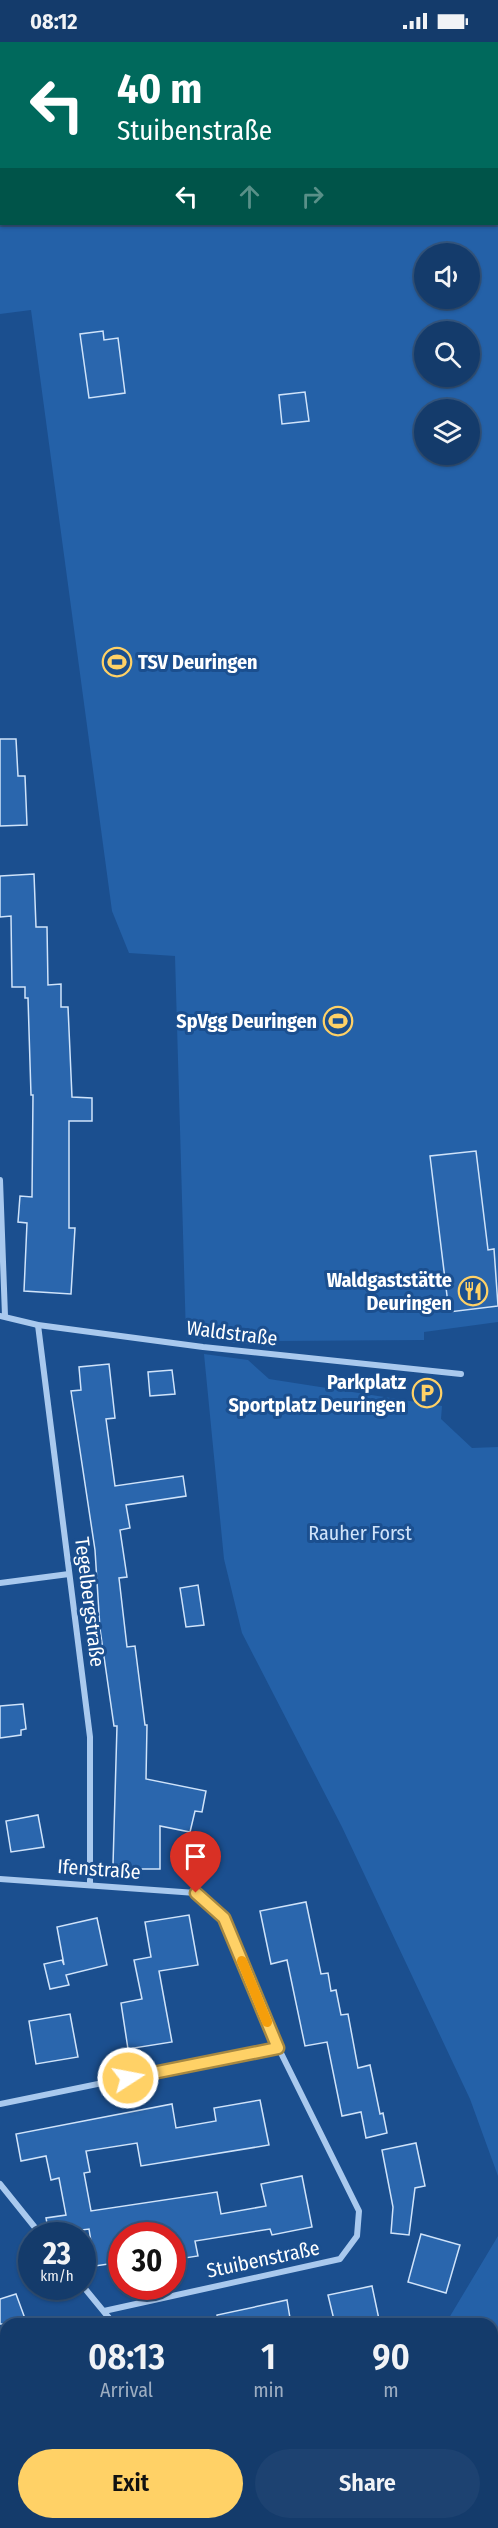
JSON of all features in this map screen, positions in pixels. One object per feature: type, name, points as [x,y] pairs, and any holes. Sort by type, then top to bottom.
[{"type":"street","points":[[0,1180],[2,1316]]},
{"type":"street","name":"Waldstraße","points":[[2,1316],[38,1325],[203,1347],[461,1374]]},
{"type":"street","name":"Tegelbergstraße","points":[[38,1325],[90,1737],[90,1884]]},
{"type":"street","points":[[0,1583],[69,1574]]},
{"type":"street","name":"Ifenstraße","points":[[0,1879],[196,1893]]},
{"type":"street","name":"Stuibenstraße","points":[[104,2311],[340,2259],[357,2236],[359,2211],[278,2048],[224,1918],[196,1893]]},
{"type":"street","points":[[0,2104],[278,2048]]},
{"type":"street","points":[[0,2184],[31,2222]]},
{"type":"street","points":[[95,2300],[109,2318]]},
{"type":"green space","points":[[0,225],[498,225],[498,1322],[424,1332],[424,1340],[271,1341],[271,1347],[186,1337],[175,956],[129,953],[112,911],[31,310],[0,314]]},
{"type":"green space","name":"Rauher Forst","points":[[204,1354],[248,1360],[269,1379],[442,1406],[441,1419],[472,1448],[498,1447],[498,2176],[470,2099],[342,1827],[242,1633],[224,1559]]},
{"type":"green space","points":[[498,2236],[498,2318],[449,2318]]},
{"type":"building","points":[[103,331],[104,340],[118,338],[125,393],[89,398],[80,334]]},
{"type":"building","points":[[305,392],[309,421],[282,424],[279,395]]},
{"type":"building","points":[[0,739],[16,739],[18,776],[25,776],[27,825],[0,826]]},
{"type":"building","points":[[34,874],[36,927],[47,927],[48,985],[61,984],[61,1007],[68,1007],[72,1097],[92,1098],[92,1121],[69,1121],[69,1228],[75,1228],[71,1294],[24,1291],[27,1223],[18,1222],[20,1196],[32,1197],[33,1095],[31,1095],[28,998],[25,998],[25,987],[12,987],[11,916],[0,917],[0,876]]},
{"type":"building","points":[[476,1151],[488,1250],[494,1249],[498,1306],[449,1312],[430,1156]]},
{"type":"building","points":[[109,1364],[115,1418],[106,1419],[115,1486],[183,1476],[186,1496],[126,1505],[130,1528],[120,1530],[127,1577],[119,1578],[127,1647],[135,1646],[145,1725],[147,1725],[146,1779],[206,1791],[202,1812],[195,1811],[190,1832],[160,1826],[160,1869],[123,1869],[122,1865],[113,1865],[117,1726],[114,1726],[100,1629],[95,1550],[71,1391],[81,1390],[79,1367]]},
{"type":"building","points":[[172,1370],[175,1394],[150,1396],[148,1372]]},
{"type":"building","points":[[198,1585],[204,1625],[186,1627],[180,1588]]},
{"type":"building","points":[[23,1704],[26,1729],[21,1730],[21,1735],[0,1738],[0,1706]]},
{"type":"building","points":[[38,1815],[44,1847],[11,1852],[6,1821]]},
{"type":"building","points":[[306,1902],[321,1974],[328,1973],[331,1991],[336,1990],[341,2015],[348,2014],[358,2068],[370,2065],[380,2114],[383,2113],[387,2133],[366,2138],[361,2112],[342,2116],[327,2042],[305,2046],[287,1960],[271,1964],[260,1911]]},
{"type":"building","points":[[189,1915],[198,1965],[159,1971],[172,2042],[128,2049],[121,2003],[142,1999],[134,1960],[151,1957],[145,1922]]},
{"type":"building","points":[[97,1918],[107,1965],[66,1975],[69,1985],[50,1989],[44,1964],[62,1960],[64,1965],[57,1927]]},
{"type":"building","points":[[70,2014],[78,2057],[36,2064],[29,2021]]},
{"type":"building","points":[[260,2100],[269,2145],[141,2166],[137,2143],[86,2151],[90,2172],[84,2173],[91,2211],[217,2192],[221,2214],[266,2206],[261,2184],[302,2176],[312,2227],[272,2235],[270,2229],[195,2241],[198,2256],[186,2258],[186,2222],[108,2222],[108,2264],[96,2266],[96,2222],[47,2222],[46,2218],[66,2215],[59,2178],[51,2180],[46,2156],[21,2161],[16,2134],[172,2104],[176,2128],[216,2121],[214,2108]]},
{"type":"building","points":[[416,2143],[425,2186],[415,2188],[409,2235],[391,2233],[393,2207],[382,2150]]},
{"type":"building","points":[[421,2234],[460,2245],[446,2293],[408,2282]]},
{"type":"building","points":[[372,2286],[379,2318],[334,2318],[328,2295]]},
{"type":"building","points":[[16,2294],[25,2318],[0,2318],[0,2299]]},
{"type":"building","points":[[287,2300],[290,2318],[217,2318],[217,2315]]},
{"type":"slow traffic","points":[[242,1961],[267,2022]]},
{"type":"place","name":"TSV Deuringen","points":[[117,662]]},
{"type":"place","name":"SpVgg Deuringen","points":[[338,1021]]},
{"type":"place","name":"Waldgaststätte Deuringen","points":[[473,1291]]},
{"type":"place","name":"Parkplatz Sportplatz Deuringen","points":[[427,1393]]},
{"type":"route","points":[[128,2078],[278,2048],[224,1918],[196,1893]]}]
